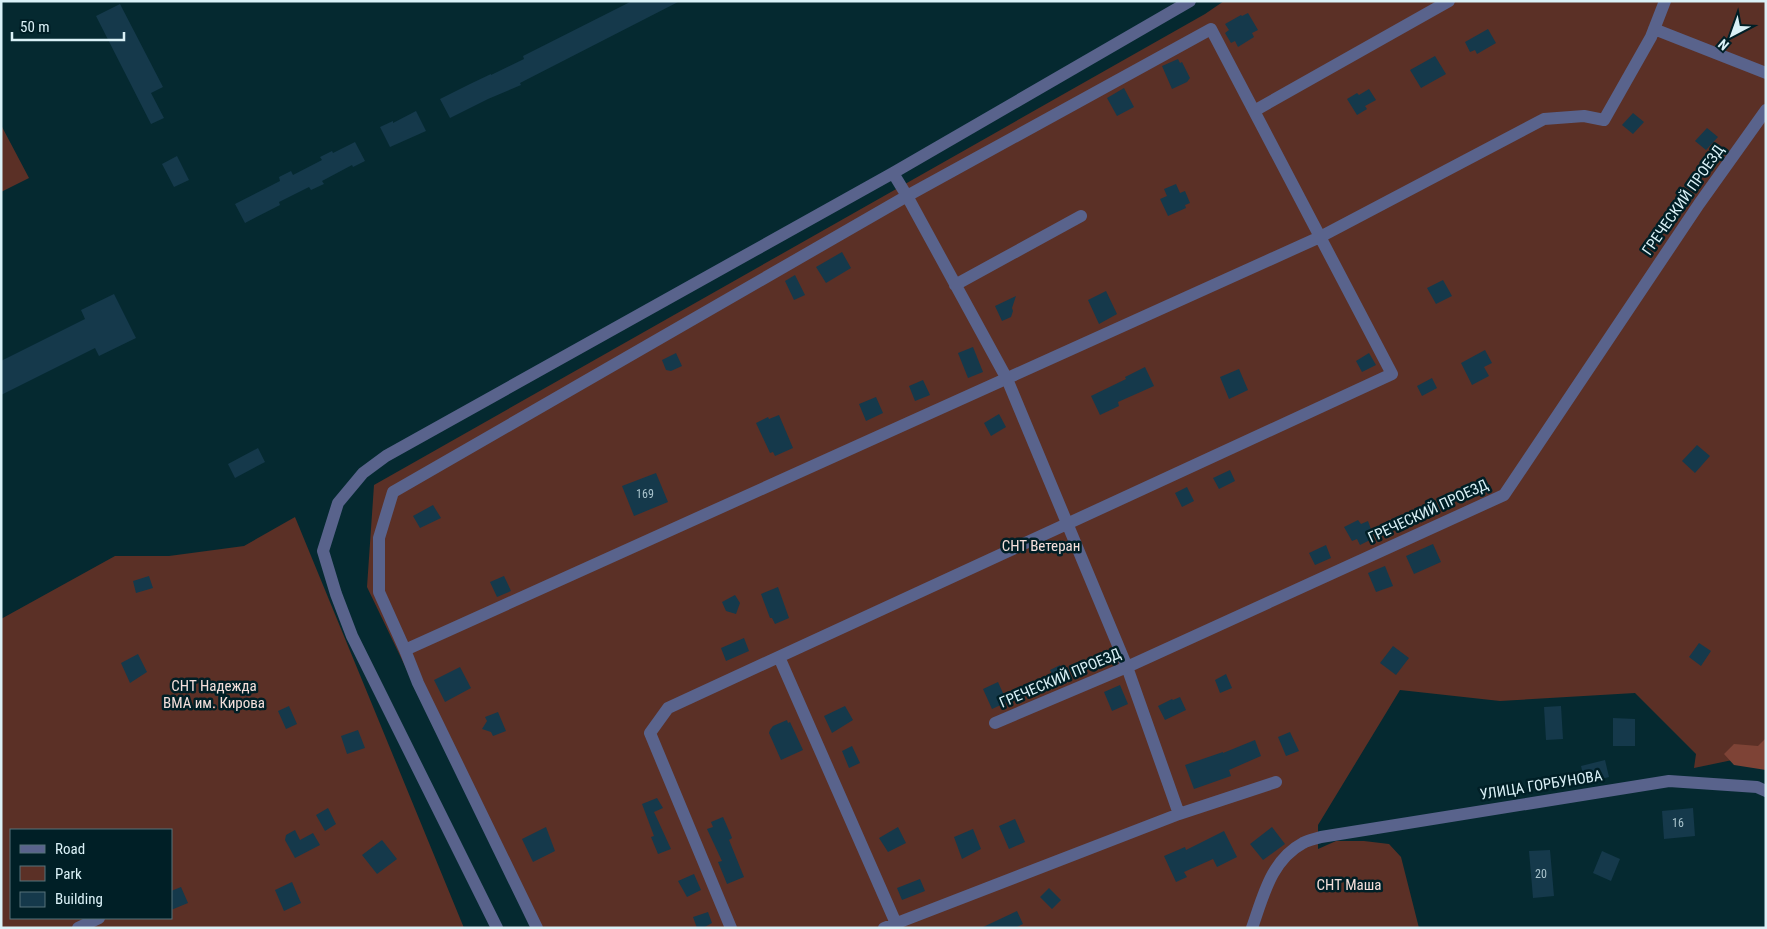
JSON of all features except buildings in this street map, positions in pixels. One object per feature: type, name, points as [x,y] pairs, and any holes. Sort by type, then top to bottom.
[{"type":"street","points":[[497,928],[352,636],[336,594],[323,551],[338,503],[363,473],[386,456],[893,173],[1190,1]]},
{"type":"street","points":[[1254,111],[1450,1]]},
{"type":"street","points":[[405,650],[1320,237],[1544,119],[1584,116],[1604,120],[1654,29],[1665,1]]},
{"type":"street","points":[[537,928],[418,683],[379,592],[379,538],[393,492],[907,196],[1211,29],[1392,374],[668,708],[650,734],[731,928]]},
{"type":"street","points":[[1654,29],[1766,73]]},
{"type":"street","name":"ГРЕЧЕСКИЙ ПРОЕЗД","points":[[995,722],[1126,667],[1504,495],[1699,204],[1766,110]]},
{"type":"street","points":[[893,173],[1007,379],[1126,667],[1179,814]]},
{"type":"street","points":[[955,284],[1081,216]]},
{"type":"street","points":[[779,656],[897,925]]},
{"type":"street","name":"УЛИЦА ГОРБУНОВА","points":[[1252,928],[1272,875],[1287,854],[1303,843],[1321,837],[1669,781],[1757,787],[1766,791]]},
{"type":"street","points":[[884,928],[897,925],[1179,814],[1276,782]]},
{"type":"street","points":[[78,928],[97,919]]},
{"type":"green space","name":"СНТ Ветеран","points":[[1224,1],[1766,1],[1766,753],[1694,768],[1696,754],[1635,693],[1500,701],[1400,690],[1318,825],[1318,849],[1336,841],[1364,841],[1389,844],[1401,857],[1419,928],[531,928],[367,587],[374,485],[1205,14]]},
{"type":"green space","points":[[1,125],[29,178],[1,192]]},
{"type":"green space","name":"СНТ Надежда ВМА им. Кирова","points":[[295,517],[464,928],[1,928],[1,619],[115,556],[169,556],[244,546]]},
{"type":"shaded area","points":[[1766,738],[1766,770],[1734,765],[1724,754],[1734,744],[1758,746]]},
{"type":"park label","name":"СНТ Маша","points":[[1349,885]]}]
